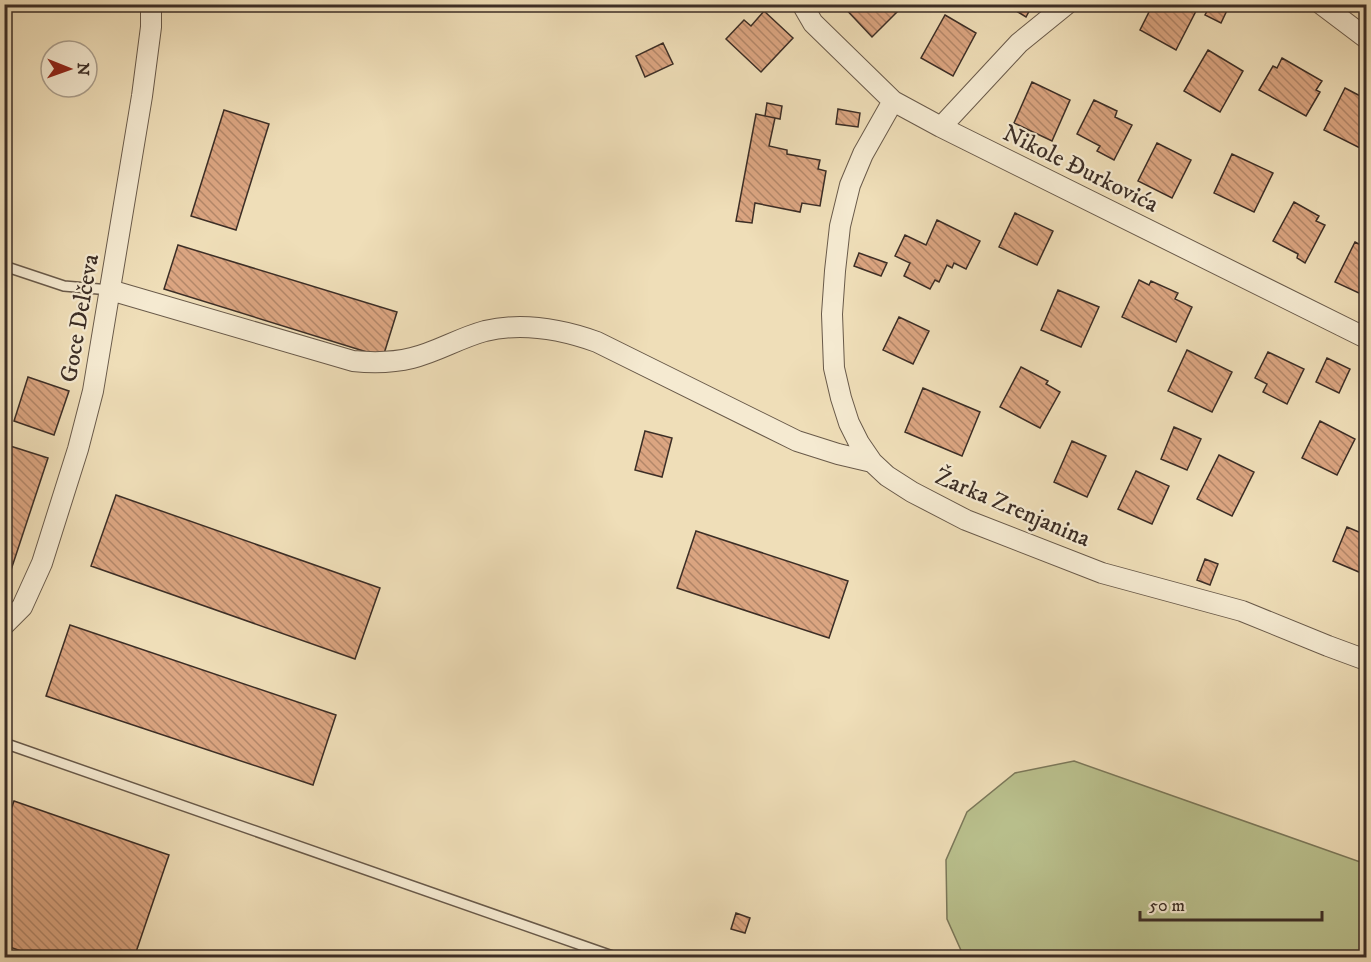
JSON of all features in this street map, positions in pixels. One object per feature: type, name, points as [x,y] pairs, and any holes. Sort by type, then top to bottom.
[{"type":"street","name":"Goce Delčeva","points":[[4,625],[22,607],[42,563],[59,514],[93,391],[142,96],[151,27],[151,4]]},
{"type":"street","name":"Nikole Đurkovića","points":[[802,4],[813,23],[893,101],[1366,338]]},
{"type":"street","points":[[941,127],[1019,43],[1067,4]]},
{"type":"street","points":[[1321,4],[1366,38]]},
{"type":"street","name":"Žarka Zrenjanina","points":[[893,101],[863,154],[850,185],[840,226],[832,314],[834,368],[841,398],[849,423],[872,462],[887,476],[912,492],[966,520],[1102,573],[1242,611],[1366,660]]},
{"type":"street","points":[[110,290],[352,361],[397,362],[414,358],[485,331],[533,327],[554,329],[597,342],[797,441],[872,462]]},
{"type":"lane","points":[[4,266],[64,286],[110,290]]},
{"type":"lane","points":[[4,742],[618,957]]},
{"type":"green space","points":[[1074,761],[1366,864],[1366,957],[964,957],[947,919],[946,860],[967,812],[1015,773]]},
{"type":"building","points":[[841,4],[905,4],[872,37]]},
{"type":"building","points":[[1005,4],[1033,4],[1026,17]]},
{"type":"building","points":[[1153,4],[1184,4],[1196,11],[1176,50],[1140,30]]},
{"type":"building","points":[[1211,4],[1230,4],[1221,23],[1205,15]]},
{"type":"building","points":[[764,11],[793,38],[761,72],[726,39],[744,20],[751,26]]},
{"type":"building","points":[[945,15],[976,33],[953,76],[921,58]]},
{"type":"building","points":[[663,43],[673,64],[645,77],[636,56]]},
{"type":"building","points":[[1208,50],[1243,71],[1220,112],[1184,91]]},
{"type":"building","points":[[1282,58],[1322,81],[1316,90],[1320,92],[1306,116],[1259,90],[1273,66],[1277,68]]},
{"type":"building","points":[[1032,82],[1070,100],[1052,141],[1014,123]]},
{"type":"building","points":[[1345,88],[1366,99],[1366,151],[1324,130]]},
{"type":"building","points":[[1094,100],[1117,111],[1115,117],[1132,125],[1114,160],[1097,151],[1100,146],[1077,134]]},
{"type":"building","points":[[767,103],[782,106],[780,119],[765,116]]},
{"type":"building","points":[[838,109],[860,113],[858,127],[836,124]]},
{"type":"building","points":[[224,110],[269,124],[236,230],[191,216]]},
{"type":"building","points":[[756,114],[775,118],[769,146],[787,150],[787,154],[820,160],[818,169],[826,171],[820,206],[802,203],[800,212],[755,203],[752,223],[736,221]]},
{"type":"building","points":[[1157,143],[1191,160],[1172,198],[1138,181]]},
{"type":"building","points":[[1232,154],[1273,173],[1254,212],[1214,193]]},
{"type":"building","points":[[1294,202],[1319,216],[1316,221],[1325,225],[1305,263],[1297,258],[1298,254],[1273,241]]},
{"type":"building","points":[[1015,213],[1053,231],[1037,265],[999,247]]},
{"type":"building","points":[[937,220],[980,241],[966,269],[954,263],[952,268],[947,265],[939,282],[935,280],[930,289],[904,276],[910,263],[895,256],[905,235],[926,245]]},
{"type":"building","points":[[1355,242],[1366,248],[1366,282],[1361,294],[1335,282]]},
{"type":"building","points":[[178,245],[397,312],[383,357],[164,289]]},
{"type":"building","points":[[859,253],[887,263],[881,276],[854,266]]},
{"type":"building","points":[[1139,280],[1149,285],[1151,281],[1178,293],[1175,299],[1192,307],[1176,342],[1122,317]]},
{"type":"building","points":[[1058,290],[1099,307],[1081,347],[1041,330]]},
{"type":"building","points":[[899,317],[929,331],[913,364],[883,350]]},
{"type":"building","points":[[1187,350],[1232,372],[1212,412],[1168,391]]},
{"type":"building","points":[[1268,352],[1304,369],[1287,404],[1263,392],[1267,384],[1255,378]]},
{"type":"building","points":[[1327,358],[1350,369],[1339,393],[1316,382]]},
{"type":"building","points":[[1021,367],[1048,381],[1046,384],[1060,392],[1040,428],[1000,407]]},
{"type":"building","points":[[28,377],[69,391],[54,435],[14,421]]},
{"type":"building","points":[[923,388],[980,412],[962,456],[905,432]]},
{"type":"building","points":[[1320,421],[1355,439],[1337,475],[1302,458]]},
{"type":"building","points":[[1174,427],[1201,439],[1187,470],[1161,459]]},
{"type":"building","points":[[645,431],[672,438],[662,477],[635,470]]},
{"type":"building","points":[[1072,441],[1106,456],[1087,497],[1054,482]]},
{"type":"building","points":[[4,444],[48,458],[7,582],[4,581]]},
{"type":"building","points":[[1219,455],[1254,472],[1232,516],[1197,499]]},
{"type":"building","points":[[1136,471],[1169,486],[1152,524],[1118,509]]},
{"type":"building","points":[[116,495],[380,588],[355,659],[91,566]]},
{"type":"building","points":[[1347,527],[1366,535],[1366,575],[1333,561]]},
{"type":"building","points":[[696,531],[848,581],[829,638],[677,588]]},
{"type":"building","points":[[1205,559],[1218,564],[1210,585],[1197,580]]},
{"type":"building","points":[[70,625],[336,715],[313,785],[46,696]]},
{"type":"building","points":[[14,801],[169,855],[134,958],[41,958],[4,945],[4,829]]},
{"type":"building","points":[[736,913],[750,918],[745,933],[731,929]]}]
